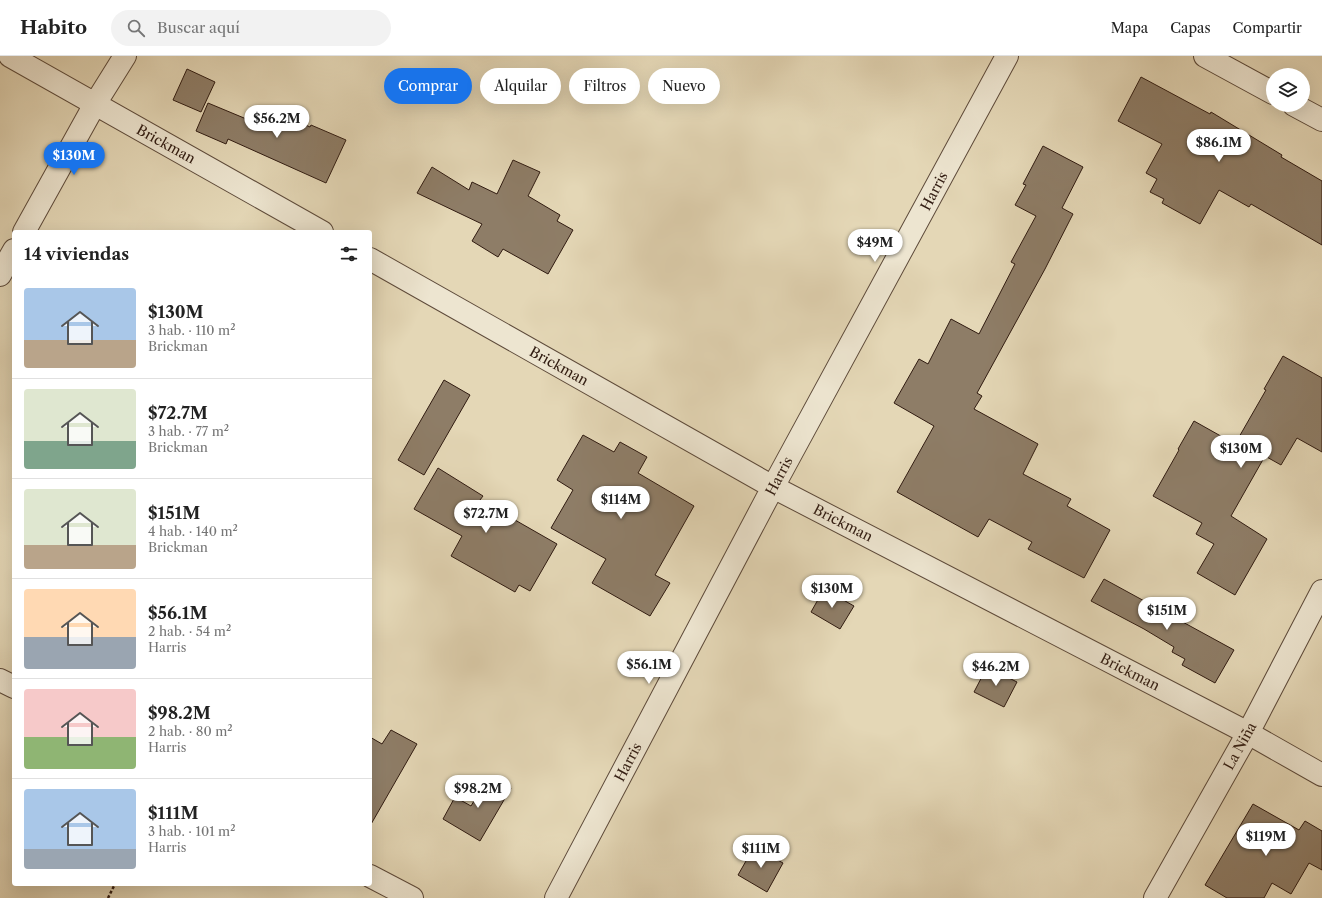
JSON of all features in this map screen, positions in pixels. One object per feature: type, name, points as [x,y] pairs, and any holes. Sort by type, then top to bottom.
[{"type":"street","name":"Brickman","points":[[10,56],[318,230]]},
{"type":"street","points":[[25,230],[95,104],[125,56]]},
{"type":"street","name":"Harris","points":[[556,898],[773,487],[1007,56]]},
{"type":"street","points":[[1205,56],[1266,89]]},
{"type":"street","points":[[1307,112],[1322,120]]},
{"type":"street","points":[[0,275],[12,254]]},
{"type":"street","name":"Brickman","points":[[372,260],[773,487],[1248,733],[1322,775]]},
{"type":"street","name":"La Niña","points":[[1155,898],[1248,733],[1322,591]]},
{"type":"street","points":[[0,680],[12,687]]},
{"type":"street","points":[[372,877],[412,898]]},
{"type":"path","points":[[108,898],[114,886]]},
{"type":"building","points":[[187,69],[215,82],[201,112],[173,100]]},
{"type":"building","points":[[1141,77],[1210,114],[1211,112],[1282,155],[1281,157],[1322,181],[1322,245],[1251,204],[1249,207],[1219,190],[1200,224],[1162,203],[1164,199],[1150,192],[1157,179],[1146,173],[1162,144],[1118,121]]},
{"type":"building","points":[[208,103],[256,123],[264,106],[310,127],[311,125],[346,140],[326,183],[228,139],[226,144],[196,131]]},
{"type":"building","points":[[1043,146],[1083,167],[1062,208],[1073,214],[1045,269],[977,393],[982,396],[974,409],[1038,444],[1023,474],[1071,499],[1067,506],[1110,530],[1084,578],[1028,549],[1032,542],[989,519],[978,537],[897,492],[934,426],[894,403],[919,359],[928,364],[951,319],[979,334],[1015,264],[1011,262],[1036,216],[1015,205],[1026,185],[1023,184]]},
{"type":"building","points":[[513,160],[540,172],[528,196],[560,215],[557,221],[573,230],[548,274],[503,249],[498,257],[472,241],[482,224],[417,193],[432,167],[469,190],[472,182],[497,194]]},
{"type":"building","points":[[1283,356],[1322,378],[1322,452],[1297,438],[1281,465],[1265,456],[1231,516],[1267,539],[1235,595],[1197,573],[1214,544],[1196,534],[1202,523],[1153,496],[1194,421],[1235,444],[1266,390],[1264,389]]},
{"type":"building","points":[[444,380],[470,395],[424,475],[398,460]]},
{"type":"building","points":[[583,435],[614,452],[620,442],[647,457],[638,473],[694,506],[655,575],[670,583],[650,616],[592,583],[606,559],[551,528],[573,490],[557,480]]},
{"type":"building","points":[[438,468],[483,496],[480,500],[557,544],[530,591],[519,585],[515,592],[451,556],[462,536],[414,509]]},
{"type":"building","points":[[1104,579],[1234,650],[1215,683],[1182,665],[1185,659],[1172,652],[1174,647],[1144,629],[1091,601]]},
{"type":"building","points":[[824,589],[854,606],[840,629],[811,612]]},
{"type":"building","points":[[987,667],[1017,682],[1004,707],[974,692]]},
{"type":"building","points":[[391,730],[417,744],[372,823],[372,738],[382,744]]},
{"type":"building","points":[[489,776],[511,788],[480,841],[443,819],[455,797],[471,806]]},
{"type":"building","points":[[1253,804],[1299,830],[1305,821],[1322,831],[1322,870],[1309,863],[1291,894],[1272,883],[1264,898],[1227,898],[1205,885]]},
{"type":"building","points":[[754,847],[783,863],[767,892],[738,875]]}]
